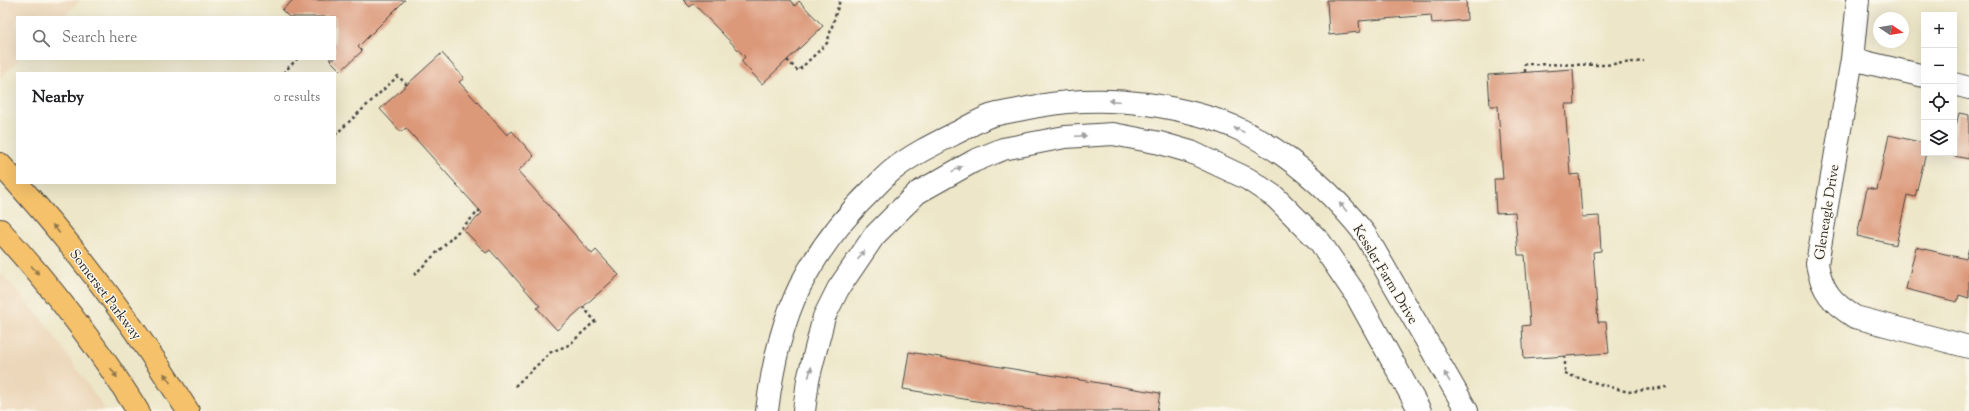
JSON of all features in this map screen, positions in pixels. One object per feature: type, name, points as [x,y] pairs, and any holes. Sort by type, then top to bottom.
[{"type":"main road","name":"Somerset Parkway","points":[[0,164],[16,182]]},
{"type":"main road","name":"Somerset Parkway","points":[[18,184],[60,233],[120,311],[188,411]]},
{"type":"main road","points":[[0,230],[45,281],[76,320],[138,411]]},
{"type":"street","name":"Gleneagle Drive","points":[[1858,0],[1852,59],[1817,264],[1820,281],[1829,296],[1840,308],[1855,316],[1969,347]]},
{"type":"street","points":[[1852,59],[1921,75]]},
{"type":"street","points":[[1957,85],[1969,88]]},
{"type":"street","name":"Kessler Farm Drive","points":[[767,411],[771,380],[778,348],[787,316],[800,287],[816,258],[835,231],[856,206],[893,169],[933,145],[990,116],[1053,103],[1117,100],[1181,109],[1236,128],[1297,164],[1322,185],[1345,208],[1365,234],[1466,411]]},
{"type":"street","points":[[804,411],[808,380],[824,317],[838,288],[874,236],[917,193],[967,164],[1003,149],[1065,137],[1113,134],[1160,143],[1191,152],[1248,179],[1275,197],[1320,242],[1356,295],[1420,411]]},
{"type":"path","points":[[788,60],[798,71],[828,43],[840,0]]},
{"type":"path","points":[[284,72],[296,60]]},
{"type":"path","points":[[1525,72],[1524,64],[1604,65],[1644,61]]},
{"type":"path","points":[[336,134],[398,76],[407,85]]},
{"type":"path","points":[[414,275],[480,210]]},
{"type":"path","points":[[515,386],[551,352],[569,345],[595,321],[584,307]]},
{"type":"path","points":[[1564,356],[1565,374],[1628,392],[1667,387]]},
{"type":"shaded area","points":[[0,0],[80,0],[64,16],[16,16],[16,60],[19,60],[0,78]]},
{"type":"shaded area","points":[[0,272],[46,324],[106,411],[0,411]]},
{"type":"building","points":[[293,0],[405,0],[358,47],[362,51],[341,71],[330,60],[336,60],[336,16],[288,16],[282,10]]},
{"type":"building","points":[[683,0],[790,0],[795,6],[799,1],[823,26],[762,84],[741,61],[745,57],[693,3],[690,7]]},
{"type":"building","points":[[1327,0],[1466,0],[1467,20],[1432,23],[1431,15],[1359,21],[1360,32],[1329,35]]},
{"type":"building","points":[[442,53],[464,78],[459,82],[507,135],[512,131],[534,156],[518,171],[592,254],[596,250],[619,275],[557,330],[537,308],[540,306],[490,250],[486,253],[464,230],[482,213],[406,128],[401,132],[380,109]]},
{"type":"building","points":[[1573,69],[1575,104],[1565,104],[1570,175],[1579,174],[1582,217],[1599,216],[1601,251],[1593,252],[1598,322],[1606,322],[1609,353],[1524,359],[1522,326],[1530,325],[1525,255],[1518,255],[1515,212],[1496,213],[1494,179],[1503,179],[1498,106],[1490,106],[1488,75]]},
{"type":"building","points":[[1959,113],[1969,115],[1969,159],[1954,156],[1957,156],[1957,121]]},
{"type":"building","points":[[1889,135],[1921,142],[1921,156],[1925,156],[1915,197],[1907,195],[1896,245],[1857,236],[1867,188],[1877,190]]},
{"type":"building","points":[[1916,247],[1966,259],[1969,248],[1969,298],[1959,295],[1957,302],[1906,289]]},
{"type":"building","points":[[909,352],[1160,393],[1157,411],[1037,411],[903,389]]}]
